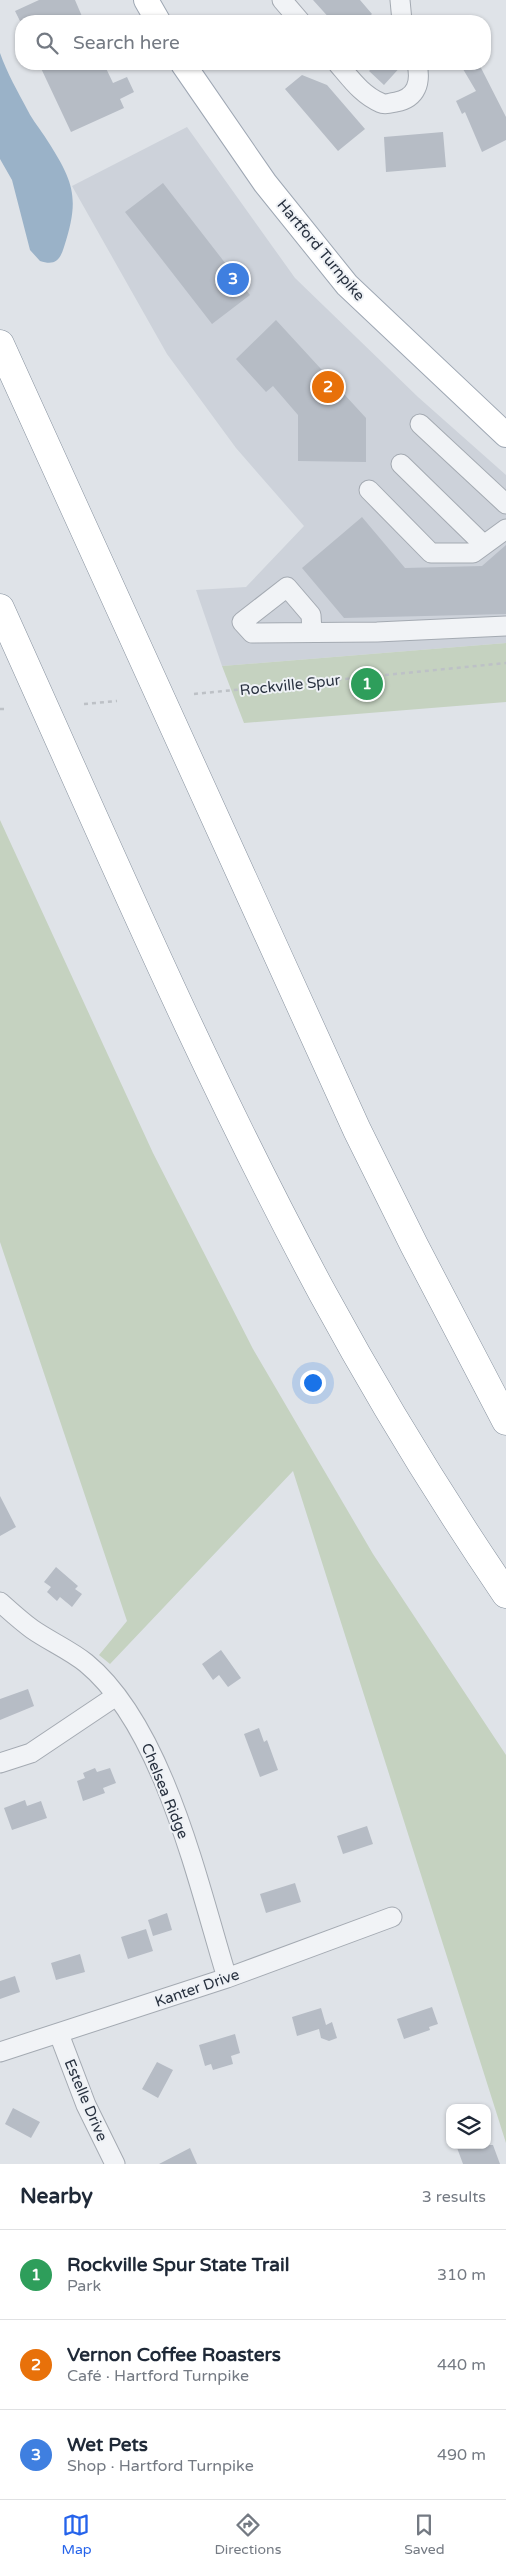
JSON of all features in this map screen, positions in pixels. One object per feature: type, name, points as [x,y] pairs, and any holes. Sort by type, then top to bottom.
[{"type":"highway","points":[[0,344],[353,1122],[418,1254],[506,1421]]},
{"type":"highway","points":[[0,608],[191,1030],[272,1197],[377,1390],[438,1491],[506,1594]]},
{"type":"main road","points":[[146,0],[155,15]]},
{"type":"main road","name":"Hartford Turnpike","points":[[187,70],[265,183],[347,286],[506,435]]},
{"type":"street","points":[[282,0],[295,15]]},
{"type":"street","points":[[400,0],[401,15]]},
{"type":"street","points":[[343,70],[362,91],[383,104],[401,101],[414,93],[418,84],[417,70]]},
{"type":"street","points":[[420,424],[506,504]]},
{"type":"street","points":[[401,464],[484,545]]},
{"type":"street","points":[[369,490],[431,553],[473,553],[506,529]]},
{"type":"street","points":[[312,632],[506,626]]},
{"type":"street","name":"Chelsea Ridge","points":[[0,1602],[30,1628],[86,1664],[116,1696],[150,1748],[182,1833],[227,1978]]},
{"type":"street","points":[[0,1763],[31,1753],[116,1696]]},
{"type":"street","name":"Kanter Drive","points":[[0,2052],[227,1978],[392,1917]]},
{"type":"street","name":"Estelle Drive","points":[[59,2034],[86,2105],[115,2164]]},
{"type":"path","name":"Rockville Spur","points":[[194,694],[506,663]]},
{"type":"path","points":[[84,704],[117,701]]},
{"type":"path","points":[[0,709],[7,709]]},
{"type":"shaded area","points":[[187,127],[295,278],[418,397],[506,475],[506,643],[222,666],[196,590],[246,587],[304,526],[236,448],[167,354],[72,186]]},
{"type":"green space","points":[[506,643],[506,702],[244,723],[222,666]]},
{"type":"green space","points":[[0,820],[153,1153],[253,1349],[373,1554],[506,1755],[506,2143],[293,1471],[110,1664],[99,1655],[127,1621],[0,1242]]},
{"type":"water","points":[[0,53],[30,115],[45,136],[63,168],[72,191],[72,216],[64,247],[59,258],[50,263],[40,261],[30,250],[12,180],[0,159]]},
{"type":"building","points":[[39,0],[75,0],[81,15],[17,15],[15,11]]},
{"type":"building","points":[[313,0],[360,0],[372,14],[371,15],[327,15]]},
{"type":"building","points":[[42,70],[107,70],[113,83],[127,77],[134,92],[120,99],[124,108],[71,132]]},
{"type":"building","points":[[370,70],[398,70],[384,85]]},
{"type":"building","points":[[464,70],[482,70],[506,117],[506,140],[482,152],[465,112],[462,114],[456,101],[476,91]]},
{"type":"building","points":[[302,75],[327,85],[365,129],[338,151],[285,89]]},
{"type":"building","points":[[443,132],[446,167],[386,172],[384,137]]},
{"type":"building","points":[[163,183],[250,295],[212,324],[125,212]]},
{"type":"building","points":[[276,320],[366,418],[366,462],[298,461],[298,415],[273,386],[266,392],[236,359]]},
{"type":"building","points":[[362,517],[405,568],[482,566],[506,545],[506,614],[344,618],[302,568]]},
{"type":"building","points":[[0,1496],[16,1527],[0,1536]]},
{"type":"building","points":[[56,1567],[78,1586],[75,1589],[82,1594],[72,1607],[60,1597],[57,1601],[47,1592],[51,1587],[44,1582]]},
{"type":"building","points":[[221,1650],[241,1678],[228,1687],[219,1675],[213,1680],[202,1664]]},
{"type":"building","points":[[28,1689],[34,1706],[0,1720],[0,1699]]},
{"type":"building","points":[[259,1728],[264,1742],[267,1740],[278,1770],[260,1777],[244,1734]]},
{"type":"building","points":[[95,1768],[97,1772],[110,1768],[116,1783],[103,1788],[105,1793],[83,1801],[77,1781],[85,1778],[83,1773]]},
{"type":"building","points":[[25,1800],[27,1806],[41,1801],[47,1818],[12,1830],[4,1808]]},
{"type":"building","points":[[367,1826],[373,1844],[343,1854],[337,1836]]},
{"type":"building","points":[[295,1883],[301,1902],[266,1913],[260,1894]]},
{"type":"building","points":[[167,1913],[172,1930],[153,1936],[148,1920]]},
{"type":"building","points":[[146,1929],[153,1951],[128,1959],[121,1937]]},
{"type":"building","points":[[80,1954],[85,1972],[56,1980],[51,1963]]},
{"type":"building","points":[[15,1976],[20,1992],[0,1999],[0,1981]]},
{"type":"building","points":[[432,2007],[438,2024],[429,2027],[430,2030],[404,2039],[397,2019]]},
{"type":"building","points":[[321,2008],[326,2025],[332,2022],[337,2038],[329,2041],[321,2038],[319,2029],[297,2036],[292,2017]]},
{"type":"building","points":[[235,2034],[240,2053],[231,2056],[233,2064],[213,2070],[211,2064],[205,2066],[199,2045]]},
{"type":"building","points":[[157,2062],[173,2070],[158,2098],[142,2089]]},
{"type":"building","points":[[13,2108],[40,2122],[31,2138],[5,2124]]},
{"type":"building","points":[[491,2145],[493,2145],[500,2164],[463,2164],[457,2149],[491,2149]]},
{"type":"building","points":[[190,2148],[197,2164],[159,2164]]},
{"type":"place","name":"Wet Pets","points":[[233,279]]},
{"type":"place","name":"Vernon Coffee Roasters","points":[[328,387]]},
{"type":"place","name":"Rockville Spur State Trail","points":[[367,684]]}]
